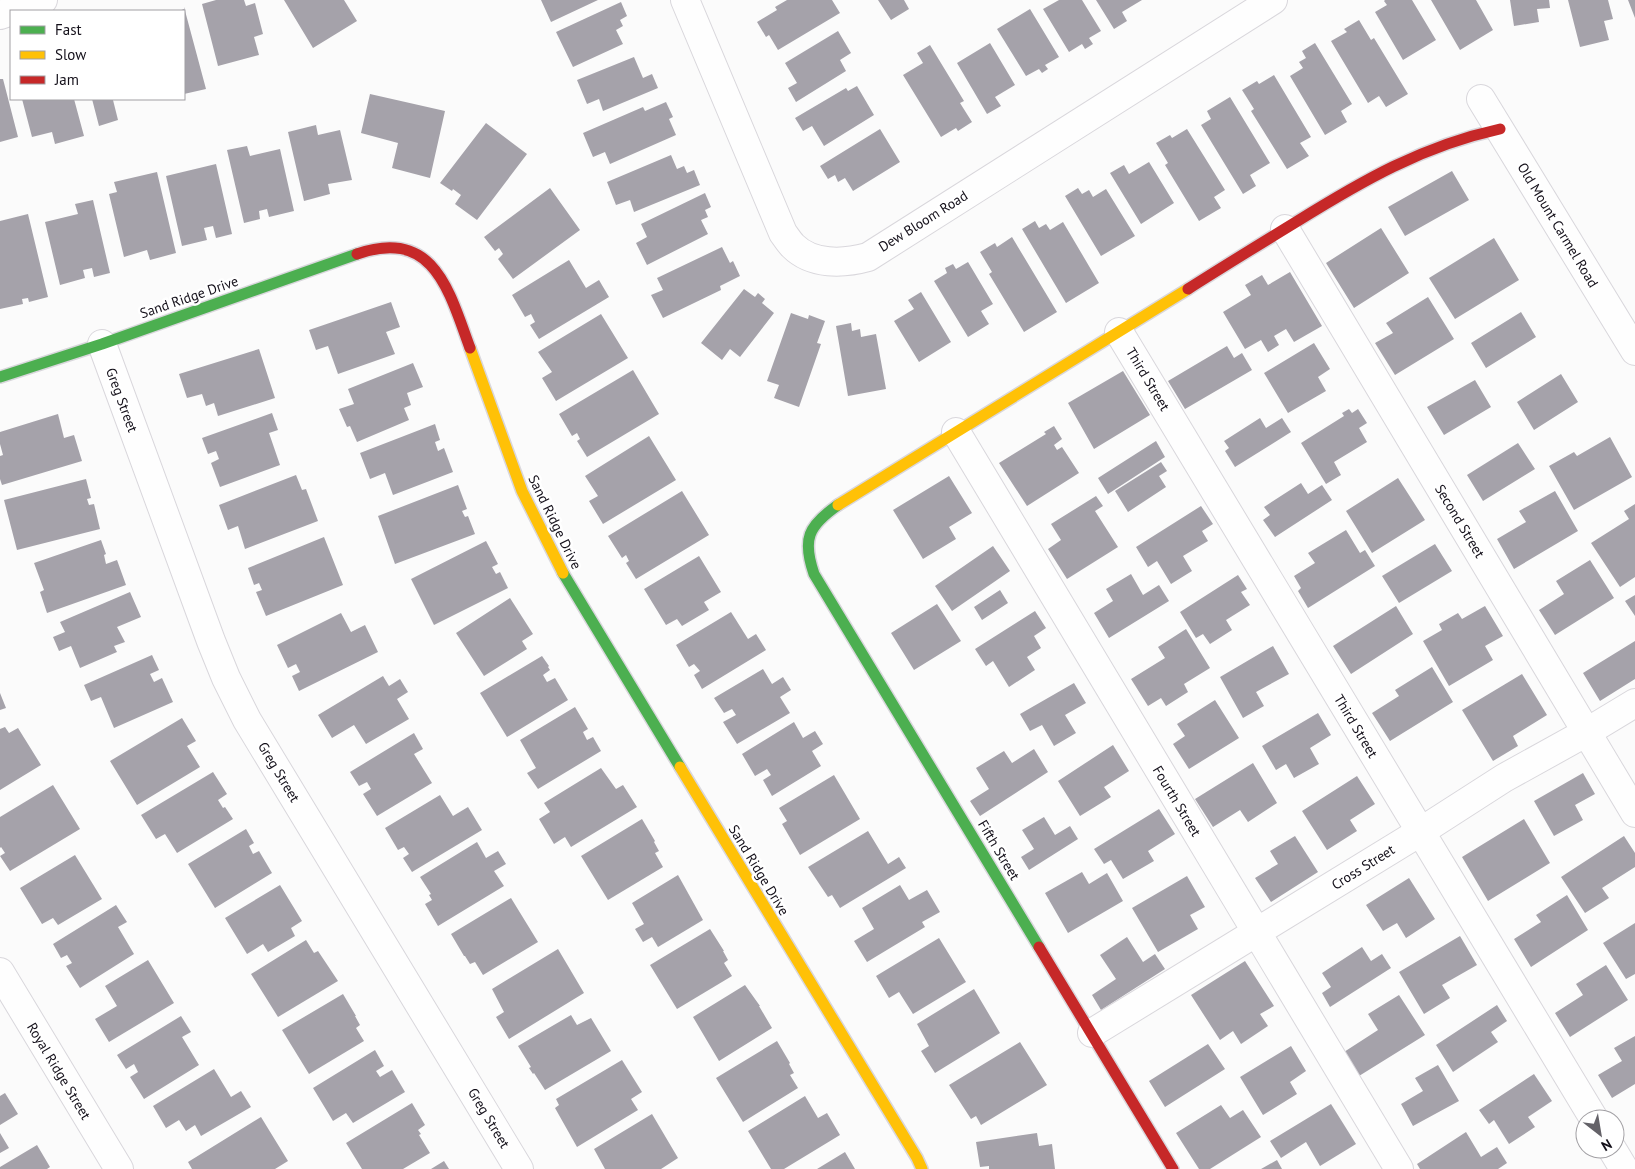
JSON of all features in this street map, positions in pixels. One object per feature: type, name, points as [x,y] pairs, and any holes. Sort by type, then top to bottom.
[{"type":"street","points":[[14,10],[43,0]]},
{"type":"street","name":"Dew Bloom Road","points":[[685,0],[783,232],[793,246],[806,255],[820,260],[838,262],[854,261],[868,257],[1273,0]]},
{"type":"street","name":"Old Mount Carmel Road","points":[[1481,99],[1635,351]]},
{"type":"street","points":[[956,432],[1345,192],[1409,158],[1451,141],[1500,129]]},
{"type":"street","name":"Second Street","points":[[1285,229],[1635,813]]},
{"type":"street","name":"Sand Ridge Drive","points":[[0,377],[102,344],[368,250],[396,247],[419,255],[431,264],[441,276],[449,291],[522,491],[558,565],[922,1169]]},
{"type":"street","name":"Third Street","points":[[1119,332],[1588,1109]]},
{"type":"street","name":"Greg Street","points":[[102,344],[211,641],[236,699],[520,1169]]},
{"type":"street","name":"Fifth Street","points":[[956,432],[826,512],[809,534],[806,544],[807,555],[814,574],[1173,1169]]},
{"type":"street","name":"Fourth Street","points":[[956,432],[1399,1169]]},
{"type":"street","name":"Cross Street","points":[[1092,1033],[1420,832],[1504,778],[1635,703]]},
{"type":"street","name":"Royal Ridge Street","points":[[0,972],[119,1169]]},
{"type":"building","points":[[216,0],[244,0],[246,6],[255,3],[263,34],[254,37],[259,55],[218,66],[202,4]]},
{"type":"building","points":[[284,0],[344,0],[357,21],[313,48]]},
{"type":"building","points":[[541,0],[598,0],[551,22]]},
{"type":"building","points":[[787,0],[832,0],[840,13],[778,50],[769,35],[766,37],[757,22],[777,10],[775,7]]},
{"type":"building","points":[[878,0],[904,0],[909,9],[891,20]]},
{"type":"building","points":[[1059,0],[1082,0],[1101,31],[1089,38],[1093,44],[1085,49],[1082,44],[1069,52],[1043,9]]},
{"type":"building","points":[[1096,0],[1142,0],[1122,12],[1127,21],[1114,29]]},
{"type":"building","points":[[1385,0],[1412,0],[1436,40],[1403,60],[1375,12],[1387,5]]},
{"type":"building","points":[[1431,0],[1476,0],[1493,30],[1460,50]]},
{"type":"building","points":[[1510,0],[1549,0],[1550,8],[1537,9],[1539,22],[1514,26]]},
{"type":"building","points":[[1568,0],[1608,0],[1613,19],[1604,21],[1609,40],[1580,47]]},
{"type":"building","points":[[1628,0],[1635,0],[1635,18]]},
{"type":"building","points":[[621,2],[627,16],[620,20],[623,26],[616,30],[623,44],[573,67],[556,32]]},
{"type":"building","points":[[1030,9],[1059,57],[1045,65],[1048,69],[1042,73],[1039,69],[1026,76],[997,29]]},
{"type":"building","points":[[185,11],[206,89],[185,94]]},
{"type":"building","points":[[1359,20],[1371,40],[1374,38],[1408,94],[1386,107],[1379,96],[1368,103],[1331,41],[1347,32],[1344,29]]},
{"type":"building","points":[[838,31],[851,53],[840,60],[846,71],[796,102],[788,88],[797,83],[785,63]]},
{"type":"building","points":[[990,43],[1015,85],[995,97],[1001,106],[987,114],[957,63]]},
{"type":"building","points":[[1315,43],[1352,104],[1341,111],[1347,122],[1325,135],[1290,76],[1303,68],[1299,62],[1306,58],[1302,51]]},
{"type":"building","points":[[930,45],[964,101],[960,103],[972,122],[958,131],[956,128],[941,137],[903,75],[923,63],[917,53]]},
{"type":"building","points":[[634,57],[643,78],[652,74],[658,88],[603,111],[599,99],[587,104],[577,80]]},
{"type":"building","points":[[1274,75],[1311,137],[1300,143],[1309,156],[1287,169],[1251,111],[1254,109],[1242,90],[1257,81],[1259,84]]},
{"type":"building","points":[[0,79],[3,79],[18,137],[0,142]]},
{"type":"building","points":[[857,86],[874,115],[824,146],[812,126],[803,131],[795,118],[846,88],[848,91]]},
{"type":"building","points":[[370,94],[445,111],[430,178],[392,168],[398,143],[361,133]]},
{"type":"building","points":[[1230,97],[1270,163],[1250,175],[1256,186],[1243,194],[1201,125],[1211,119],[1207,111]]},
{"type":"building","points":[[22,100],[74,100],[84,136],[55,144],[52,132],[32,137]]},
{"type":"building","points":[[92,100],[113,100],[118,120],[99,126]]},
{"type":"building","points":[[666,102],[673,117],[669,119],[676,135],[610,164],[605,152],[593,157],[583,133],[643,107],[645,111]]},
{"type":"building","points":[[486,123],[527,154],[477,220],[455,204],[461,195],[440,183]]},
{"type":"building","points":[[316,125],[318,135],[340,130],[352,180],[328,184],[330,194],[304,201],[288,132]]},
{"type":"building","points":[[880,129],[900,162],[853,191],[845,178],[838,182],[835,175],[828,179],[820,166]]},
{"type":"building","points":[[1187,129],[1225,190],[1214,197],[1221,208],[1199,221],[1165,165],[1168,163],[1156,143],[1170,135],[1172,138]]},
{"type":"building","points":[[247,146],[250,156],[280,149],[294,211],[269,217],[267,209],[259,211],[260,219],[244,223],[227,150]]},
{"type":"building","points":[[671,155],[677,169],[684,166],[687,173],[694,170],[700,185],[634,212],[630,200],[616,205],[607,182]]},
{"type":"building","points":[[1149,162],[1174,203],[1141,224],[1110,173],[1124,165],[1129,174]]},
{"type":"building","points":[[216,164],[232,234],[216,238],[213,226],[204,228],[207,240],[182,246],[166,176]]},
{"type":"building","points":[[1452,171],[1469,200],[1405,236],[1388,207]]},
{"type":"building","points":[[157,172],[176,253],[150,260],[147,250],[124,257],[109,194],[117,192],[114,182]]},
{"type":"building","points":[[550,188],[580,230],[513,279],[498,259],[503,254],[499,248],[495,251],[484,237]]},
{"type":"building","points":[[1078,188],[1082,194],[1089,190],[1093,197],[1106,189],[1135,236],[1101,256],[1065,196]]},
{"type":"building","points":[[705,193],[711,207],[705,210],[708,217],[701,220],[708,234],[647,265],[636,243],[647,237],[641,224]]},
{"type":"building","points":[[93,200],[110,273],[94,277],[92,268],[83,270],[85,278],[60,285],[45,222],[78,214],[75,204]]},
{"type":"building","points":[[28,214],[48,297],[29,302],[28,298],[22,299],[23,304],[0,309],[0,221]]},
{"type":"building","points":[[1035,221],[1039,228],[1046,224],[1050,230],[1063,222],[1099,283],[1066,303],[1022,229]]},
{"type":"building","points":[[1381,228],[1409,273],[1354,308],[1326,263]]},
{"type":"building","points":[[1012,237],[1057,312],[1024,332],[989,274],[992,272],[980,252],[995,243],[997,247]]},
{"type":"building","points":[[1494,238],[1519,280],[1455,319],[1429,278]]},
{"type":"building","points":[[722,247],[730,263],[733,261],[740,276],[720,286],[721,290],[663,318],[651,295],[663,290],[657,278]]},
{"type":"building","points":[[569,260],[586,288],[599,280],[609,297],[539,339],[530,325],[535,322],[531,314],[525,317],[512,295]]},
{"type":"building","points":[[968,262],[993,304],[981,311],[989,324],[968,337],[934,281],[947,273],[945,268],[953,264],[956,269]]},
{"type":"building","points":[[1290,272],[1322,326],[1294,342],[1286,329],[1274,336],[1279,345],[1268,352],[1261,340],[1245,349],[1223,312],[1251,295],[1245,285],[1262,275],[1268,285]]},
{"type":"building","points":[[744,289],[755,297],[758,293],[765,299],[762,303],[774,313],[740,357],[730,349],[722,360],[701,343]]},
{"type":"building","points":[[921,292],[951,342],[919,362],[894,321],[914,309],[908,300]]},
{"type":"building","points":[[1428,297],[1454,339],[1395,375],[1375,343],[1393,333],[1386,323]]},
{"type":"building","points":[[391,302],[400,327],[386,332],[395,354],[338,374],[328,346],[316,350],[309,330]]},
{"type":"building","points":[[1521,312],[1536,337],[1486,368],[1471,343]]},
{"type":"building","points":[[791,313],[808,319],[809,315],[825,321],[817,343],[821,344],[799,407],[774,398],[779,385],[767,381]]},
{"type":"building","points":[[601,314],[628,358],[556,401],[542,378],[552,372],[538,352]]},
{"type":"building","points":[[851,323],[852,331],[860,329],[861,337],[876,334],[886,389],[848,396],[836,326]]},
{"type":"building","points":[[1314,343],[1330,369],[1318,377],[1326,391],[1288,413],[1264,373]]},
{"type":"building","points":[[1227,346],[1234,358],[1242,353],[1252,370],[1185,409],[1168,381]]},
{"type":"building","points":[[259,349],[275,398],[218,416],[214,403],[206,406],[202,394],[187,398],[179,374]]},
{"type":"building","points":[[413,363],[423,387],[407,393],[411,405],[404,408],[409,420],[357,442],[350,426],[347,427],[339,409],[354,404],[348,389]]},
{"type":"building","points":[[633,370],[659,414],[587,457],[577,441],[580,439],[577,433],[572,436],[559,414]]},
{"type":"building","points":[[1123,371],[1150,415],[1094,449],[1068,403]]},
{"type":"building","points":[[1561,374],[1578,402],[1534,430],[1517,402]]},
{"type":"building","points":[[1475,380],[1491,407],[1444,435],[1427,407]]},
{"type":"building","points":[[1349,409],[1352,413],[1358,409],[1367,423],[1359,428],[1367,442],[1334,462],[1341,475],[1326,484],[1301,443],[1344,416],[1342,413]]},
{"type":"building","points":[[272,413],[278,430],[269,433],[280,465],[220,487],[211,463],[219,459],[216,451],[208,454],[202,438]]},
{"type":"building","points":[[58,414],[64,438],[74,435],[82,461],[2,485],[0,479],[0,456],[3,455],[0,444],[0,432]]},
{"type":"building","points":[[1260,418],[1266,428],[1282,418],[1291,432],[1235,467],[1225,451],[1229,448],[1224,441]]},
{"type":"building","points":[[435,424],[440,440],[435,442],[438,451],[444,448],[453,472],[393,495],[385,473],[370,479],[360,453]]},
{"type":"building","points":[[1054,426],[1062,439],[1054,445],[1057,450],[1062,447],[1079,473],[1027,506],[999,463],[1046,434],[1044,432]]},
{"type":"building","points":[[649,436],[676,480],[603,524],[589,501],[598,496],[585,476]]},
{"type":"building","points":[[1610,437],[1632,477],[1574,510],[1549,466],[1574,452],[1577,456]]},
{"type":"building","points":[[1156,441],[1165,457],[1108,494],[1098,478]]},
{"type":"building","points":[[1518,443],[1535,469],[1483,501],[1467,475]]},
{"type":"building","points":[[1161,462],[1167,471],[1159,476],[1166,487],[1128,512],[1115,491]]},
{"type":"building","points":[[296,475],[302,490],[306,489],[318,521],[245,549],[238,526],[228,530],[219,505]]},
{"type":"building","points":[[949,476],[972,513],[949,527],[956,539],[923,559],[893,510]]},
{"type":"building","points":[[1398,478],[1425,520],[1372,553],[1346,511]]},
{"type":"building","points":[[86,479],[91,498],[87,499],[89,505],[94,504],[100,529],[17,550],[4,500]]},
{"type":"building","points":[[1301,483],[1308,494],[1322,485],[1332,500],[1275,537],[1263,520],[1270,515],[1264,507]]},
{"type":"building","points":[[458,485],[467,509],[462,511],[465,517],[468,516],[475,534],[395,564],[378,516]]},
{"type":"building","points":[[682,491],[709,535],[636,579],[626,563],[629,561],[626,555],[622,558],[608,536]]},
{"type":"building","points":[[1555,491],[1578,531],[1514,569],[1497,539],[1526,522],[1519,511]]},
{"type":"building","points":[[1096,496],[1103,506],[1095,511],[1118,547],[1067,579],[1048,549],[1061,540],[1051,524]]},
{"type":"building","points":[[1635,504],[1635,577],[1620,587],[1591,543],[1629,519],[1624,511]]},
{"type":"building","points":[[1201,506],[1213,524],[1202,531],[1208,541],[1183,556],[1192,571],[1171,584],[1157,561],[1148,567],[1136,547]]},
{"type":"building","points":[[1346,530],[1360,553],[1365,550],[1375,566],[1308,608],[1298,591],[1301,588],[1294,576],[1315,563],[1308,553]]},
{"type":"building","points":[[324,537],[343,585],[266,616],[256,592],[262,590],[259,583],[254,585],[248,568]]},
{"type":"building","points":[[101,540],[106,554],[104,555],[106,564],[117,560],[126,585],[47,613],[40,592],[44,590],[34,563]]},
{"type":"building","points":[[486,541],[498,564],[492,567],[496,574],[500,572],[508,588],[434,625],[411,579]]},
{"type":"building","points":[[1435,544],[1452,571],[1399,603],[1382,576]]},
{"type":"building","points":[[993,546],[1010,571],[952,611],[935,586]]},
{"type":"building","points":[[699,556],[721,592],[704,602],[709,610],[682,626],[677,619],[666,625],[644,589]]},
{"type":"building","points":[[1590,560],[1614,598],[1555,635],[1539,610],[1564,594],[1556,581]]},
{"type":"building","points":[[1131,574],[1143,595],[1159,585],[1169,601],[1109,638],[1094,613],[1113,601],[1106,589]]},
{"type":"building","points":[[1238,575],[1247,589],[1241,592],[1250,605],[1226,620],[1232,630],[1210,644],[1203,634],[1196,638],[1180,612]]},
{"type":"building","points":[[1000,590],[1008,603],[982,620],[974,607]]},
{"type":"building","points":[[130,592],[141,617],[117,627],[125,642],[114,646],[117,652],[80,668],[71,646],[59,651],[53,637],[65,632],[60,622]]},
{"type":"building","points":[[1635,595],[1635,616],[1625,601]]},
{"type":"building","points":[[510,598],[533,634],[522,641],[527,649],[484,676],[456,633]]},
{"type":"building","points":[[937,604],[961,641],[914,670],[891,633]]},
{"type":"building","points":[[1396,606],[1413,634],[1351,674],[1333,646]]},
{"type":"building","points":[[1485,606],[1503,636],[1485,646],[1493,660],[1449,686],[1423,641],[1442,630],[1439,624],[1458,613],[1462,619]]},
{"type":"building","points":[[1035,611],[1046,628],[1034,636],[1041,648],[1027,657],[1035,670],[1009,687],[993,661],[986,666],[975,649]]},
{"type":"building","points":[[731,612],[748,639],[756,634],[766,650],[702,689],[694,675],[700,671],[694,664],[689,667],[676,645]]},
{"type":"building","points":[[341,613],[351,632],[365,625],[378,652],[299,691],[292,676],[300,672],[296,664],[288,668],[277,645]]},
{"type":"building","points":[[1186,629],[1210,668],[1184,684],[1188,692],[1166,706],[1161,698],[1148,706],[1131,679],[1165,658],[1158,647]]},
{"type":"building","points":[[1635,641],[1635,679],[1600,701],[1583,673]]},
{"type":"building","points":[[1273,646],[1289,674],[1256,692],[1264,706],[1243,718],[1220,677]]},
{"type":"building","points":[[152,655],[159,670],[150,674],[154,682],[162,678],[173,702],[114,728],[101,697],[91,701],[84,685]]},
{"type":"building","points":[[542,656],[550,670],[543,675],[547,682],[555,678],[568,700],[507,737],[480,693]]},
{"type":"building","points":[[1432,667],[1453,702],[1390,741],[1372,713],[1399,696],[1395,690]]},
{"type":"building","points":[[763,669],[772,684],[783,677],[791,690],[780,697],[790,713],[737,744],[723,722],[736,715],[732,709],[724,713],[714,698]]},
{"type":"building","points":[[1522,674],[1547,715],[1513,736],[1518,746],[1493,761],[1462,710]]},
{"type":"building","points":[[383,676],[389,686],[400,679],[408,692],[397,699],[409,719],[366,744],[354,725],[332,738],[318,715]]},
{"type":"building","points":[[1074,683],[1086,703],[1065,715],[1076,733],[1054,746],[1042,725],[1030,731],[1020,714]]},
{"type":"building","points":[[0,693],[6,708],[0,710]]},
{"type":"building","points":[[1215,700],[1239,738],[1189,769],[1173,744],[1185,736],[1177,724]]},
{"type":"building","points":[[575,707],[588,729],[583,732],[587,740],[593,737],[601,751],[538,789],[527,773],[536,768],[520,740]]},
{"type":"building","points":[[1318,713],[1331,735],[1310,748],[1319,764],[1294,778],[1286,764],[1276,770],[1262,746]]},
{"type":"building","points":[[182,718],[196,741],[187,746],[200,767],[137,805],[110,761]]},
{"type":"building","points":[[794,722],[803,738],[815,731],[823,744],[812,751],[821,766],[772,796],[763,780],[771,775],[767,769],[755,776],[742,754]]},
{"type":"building","points":[[5,727],[9,733],[18,728],[41,765],[0,790],[0,729]]},
{"type":"building","points":[[414,733],[423,749],[414,754],[432,783],[377,816],[363,794],[371,789],[367,782],[359,786],[350,772]]},
{"type":"building","points":[[1113,745],[1129,771],[1104,787],[1111,797],[1080,816],[1058,781]]},
{"type":"building","points":[[1034,749],[1048,772],[980,816],[970,801],[989,789],[976,768],[1004,751],[1012,763]]},
{"type":"building","points":[[1253,763],[1277,803],[1248,822],[1240,810],[1213,827],[1195,799]]},
{"type":"building","points":[[601,768],[616,789],[623,785],[637,807],[571,847],[565,837],[554,844],[539,819],[550,812],[544,803]]},
{"type":"building","points":[[213,772],[227,794],[218,800],[233,819],[177,853],[165,834],[156,839],[141,815]]},
{"type":"building","points":[[1583,773],[1595,794],[1575,805],[1583,820],[1554,836],[1534,801]]},
{"type":"building","points":[[834,775],[860,819],[800,855],[782,824],[787,821],[779,808]]},
{"type":"building","points":[[1357,776],[1375,804],[1350,820],[1357,831],[1327,850],[1302,811]]},
{"type":"building","points":[[53,785],[80,829],[10,871],[0,856],[5,853],[0,848],[0,817]]},
{"type":"building","points":[[440,795],[453,816],[468,807],[482,830],[412,872],[403,858],[409,854],[404,847],[398,850],[385,828]]},
{"type":"building","points":[[1159,809],[1175,834],[1148,851],[1154,861],[1123,879],[1111,860],[1104,864],[1094,849]]},
{"type":"building","points":[[1044,817],[1055,835],[1070,826],[1078,839],[1029,870],[1021,857],[1034,849],[1022,830]]},
{"type":"building","points":[[642,819],[655,841],[659,851],[655,853],[663,867],[608,900],[581,856]]},
{"type":"building","points":[[1524,819],[1550,863],[1488,901],[1462,857]]},
{"type":"building","points":[[246,829],[254,843],[249,846],[253,854],[259,851],[272,873],[215,908],[188,864]]},
{"type":"building","points":[[868,831],[888,864],[899,857],[906,868],[840,908],[832,895],[828,897],[808,867]]},
{"type":"building","points":[[1295,836],[1318,872],[1271,902],[1255,878],[1278,864],[1270,851]]},
{"type":"building","points":[[1624,836],[1635,853],[1635,867],[1602,888],[1609,898],[1585,913],[1561,877]]},
{"type":"building","points":[[477,842],[486,858],[498,851],[506,864],[494,871],[504,886],[438,926],[425,904],[432,900],[429,895],[431,894],[420,877]]},
{"type":"building","points":[[75,855],[102,899],[58,925],[53,918],[42,924],[20,888]]},
{"type":"building","points":[[1082,872],[1089,884],[1107,873],[1123,901],[1068,933],[1045,893]]},
{"type":"building","points":[[678,875],[703,920],[658,947],[652,937],[643,942],[635,929],[644,924],[632,903]]},
{"type":"building","points":[[1187,876],[1205,907],[1190,915],[1198,929],[1158,952],[1132,908]]},
{"type":"building","points":[[1409,878],[1435,919],[1406,938],[1397,923],[1383,931],[1366,905]]},
{"type":"building","points":[[280,885],[302,921],[291,928],[295,936],[268,952],[263,944],[247,954],[225,918]]},
{"type":"building","points":[[900,885],[909,900],[927,890],[940,912],[922,922],[925,927],[867,962],[854,941],[874,929],[862,908]]},
{"type":"building","points":[[1567,895],[1588,930],[1531,967],[1514,939],[1541,922],[1536,915]]},
{"type":"building","points":[[511,898],[538,942],[483,975],[475,962],[470,964],[451,934]]},
{"type":"building","points":[[116,905],[127,922],[118,927],[134,954],[80,988],[66,966],[72,963],[67,955],[61,958],[53,944]]},
{"type":"building","points":[[1635,923],[1635,974],[1626,979],[1603,943]]},
{"type":"building","points":[[710,929],[724,951],[728,960],[724,963],[732,976],[677,1009],[650,965]]},
{"type":"building","points":[[1460,936],[1477,965],[1442,985],[1450,998],[1424,1014],[1399,972]]},
{"type":"building","points":[[1127,937],[1143,962],[1155,954],[1165,969],[1101,1010],[1092,995],[1116,979],[1100,955]]},
{"type":"building","points":[[939,938],[966,982],[913,1014],[899,992],[889,998],[876,976]]},
{"type":"building","points":[[306,940],[314,953],[318,951],[338,981],[278,1017],[251,974]]},
{"type":"building","points":[[1362,947],[1371,961],[1382,954],[1391,968],[1330,1007],[1322,993],[1331,987],[1322,973]]},
{"type":"building","points":[[558,949],[584,993],[509,1039],[496,1017],[504,1012],[492,989]]},
{"type":"building","points":[[148,960],[174,1003],[109,1042],[95,1019],[117,1006],[105,986]]},
{"type":"building","points":[[1245,961],[1274,1006],[1260,1014],[1268,1026],[1241,1044],[1233,1031],[1220,1040],[1191,995]]},
{"type":"building","points":[[1606,965],[1628,1000],[1570,1037],[1555,1013],[1583,995],[1576,984]]},
{"type":"building","points":[[745,985],[760,1006],[772,1028],[719,1061],[693,1017]]},
{"type":"building","points":[[974,989],[1000,1033],[935,1073],[921,1051],[929,1046],[917,1024]]},
{"type":"building","points":[[343,994],[356,1016],[360,1025],[356,1028],[364,1041],[309,1074],[282,1030]]},
{"type":"building","points":[[1399,995],[1425,1035],[1359,1076],[1344,1052],[1378,1030],[1368,1014]]},
{"type":"building","points":[[1497,1005],[1507,1021],[1491,1032],[1498,1042],[1453,1072],[1436,1045]]},
{"type":"building","points":[[571,1015],[577,1025],[591,1018],[611,1051],[545,1090],[529,1068],[531,1067],[518,1046]]},
{"type":"building","points":[[181,1016],[191,1032],[182,1037],[199,1065],[144,1099],[130,1077],[138,1072],[134,1064],[126,1069],[117,1055]]},
{"type":"building","points":[[1635,1036],[1635,1084],[1612,1098],[1598,1075],[1622,1061],[1614,1048]]},
{"type":"building","points":[[777,1041],[790,1063],[794,1073],[790,1075],[798,1088],[743,1122],[716,1078]]},
{"type":"building","points":[[1020,1042],[1047,1085],[981,1125],[976,1116],[971,1119],[949,1085]]},
{"type":"building","points":[[1208,1044],[1225,1069],[1165,1107],[1149,1081]]},
{"type":"building","points":[[1291,1046],[1306,1071],[1290,1082],[1297,1094],[1263,1115],[1240,1077]]},
{"type":"building","points":[[375,1050],[384,1066],[376,1071],[380,1077],[392,1070],[405,1092],[353,1123],[346,1113],[333,1121],[313,1088]]},
{"type":"building","points":[[622,1060],[642,1092],[631,1099],[638,1110],[577,1147],[555,1108],[559,1105],[556,1099]]},
{"type":"building","points":[[1438,1065],[1459,1101],[1413,1126],[1401,1104],[1423,1091],[1415,1078]]},
{"type":"building","points":[[214,1069],[231,1097],[241,1091],[251,1107],[201,1136],[195,1125],[186,1131],[179,1120],[166,1128],[153,1106]]},
{"type":"building","points":[[1534,1074],[1552,1101],[1528,1117],[1535,1127],[1509,1144],[1494,1120],[1489,1124],[1479,1110]]},
{"type":"building","points":[[5,1093],[18,1114],[0,1125],[0,1096]]},
{"type":"building","points":[[805,1096],[818,1118],[827,1113],[840,1135],[784,1169],[771,1169],[748,1131]]},
{"type":"building","points":[[412,1103],[425,1125],[418,1130],[430,1153],[403,1169],[362,1169],[346,1143]]},
{"type":"building","points":[[1331,1104],[1356,1144],[1320,1166],[1306,1142],[1281,1158],[1270,1141]]},
{"type":"building","points":[[1221,1105],[1230,1118],[1243,1110],[1261,1137],[1210,1169],[1199,1169],[1176,1133]]},
{"type":"building","points":[[652,1114],[678,1158],[661,1169],[605,1169],[594,1149]]},
{"type":"building","points":[[261,1117],[288,1161],[275,1169],[192,1169],[188,1162]]},
{"type":"building","points":[[1466,1132],[1481,1157],[1497,1147],[1507,1163],[1498,1169],[1420,1169],[1417,1164]]},
{"type":"building","points":[[0,1133],[9,1148],[0,1153]]},
{"type":"building","points":[[1037,1133],[1039,1146],[1052,1144],[1055,1169],[989,1169],[989,1166],[980,1167],[976,1142]]},
{"type":"building","points":[[37,1145],[50,1167],[47,1169],[0,1169],[0,1167]]},
{"type":"building","points":[[845,1152],[855,1169],[817,1169]]},
{"type":"building","points":[[1277,1160],[1282,1169],[1261,1169]]},
{"type":"building","points":[[444,1161],[449,1169],[431,1169]]},
{"type":"traffic: fast","points":[[0,377],[102,344],[357,254]]},
{"type":"traffic: fast","points":[[838,505],[820,520],[810,534],[808,551],[814,574],[1039,947]]},
{"type":"traffic: fast","points":[[563,573],[680,767]]},
{"type":"traffic: slow","points":[[838,505],[1188,289]]},
{"type":"traffic: slow","points":[[470,348],[522,491],[563,573]]},
{"type":"traffic: slow","points":[[680,767],[922,1169]]},
{"type":"traffic: jam","points":[[1188,289],[1321,207],[1394,166],[1444,145],[1500,129]]},
{"type":"traffic: jam","points":[[357,254],[383,248],[404,249],[421,257],[434,270],[445,286],[470,348]]},
{"type":"traffic: jam","points":[[1039,947],[1173,1169]]}]
